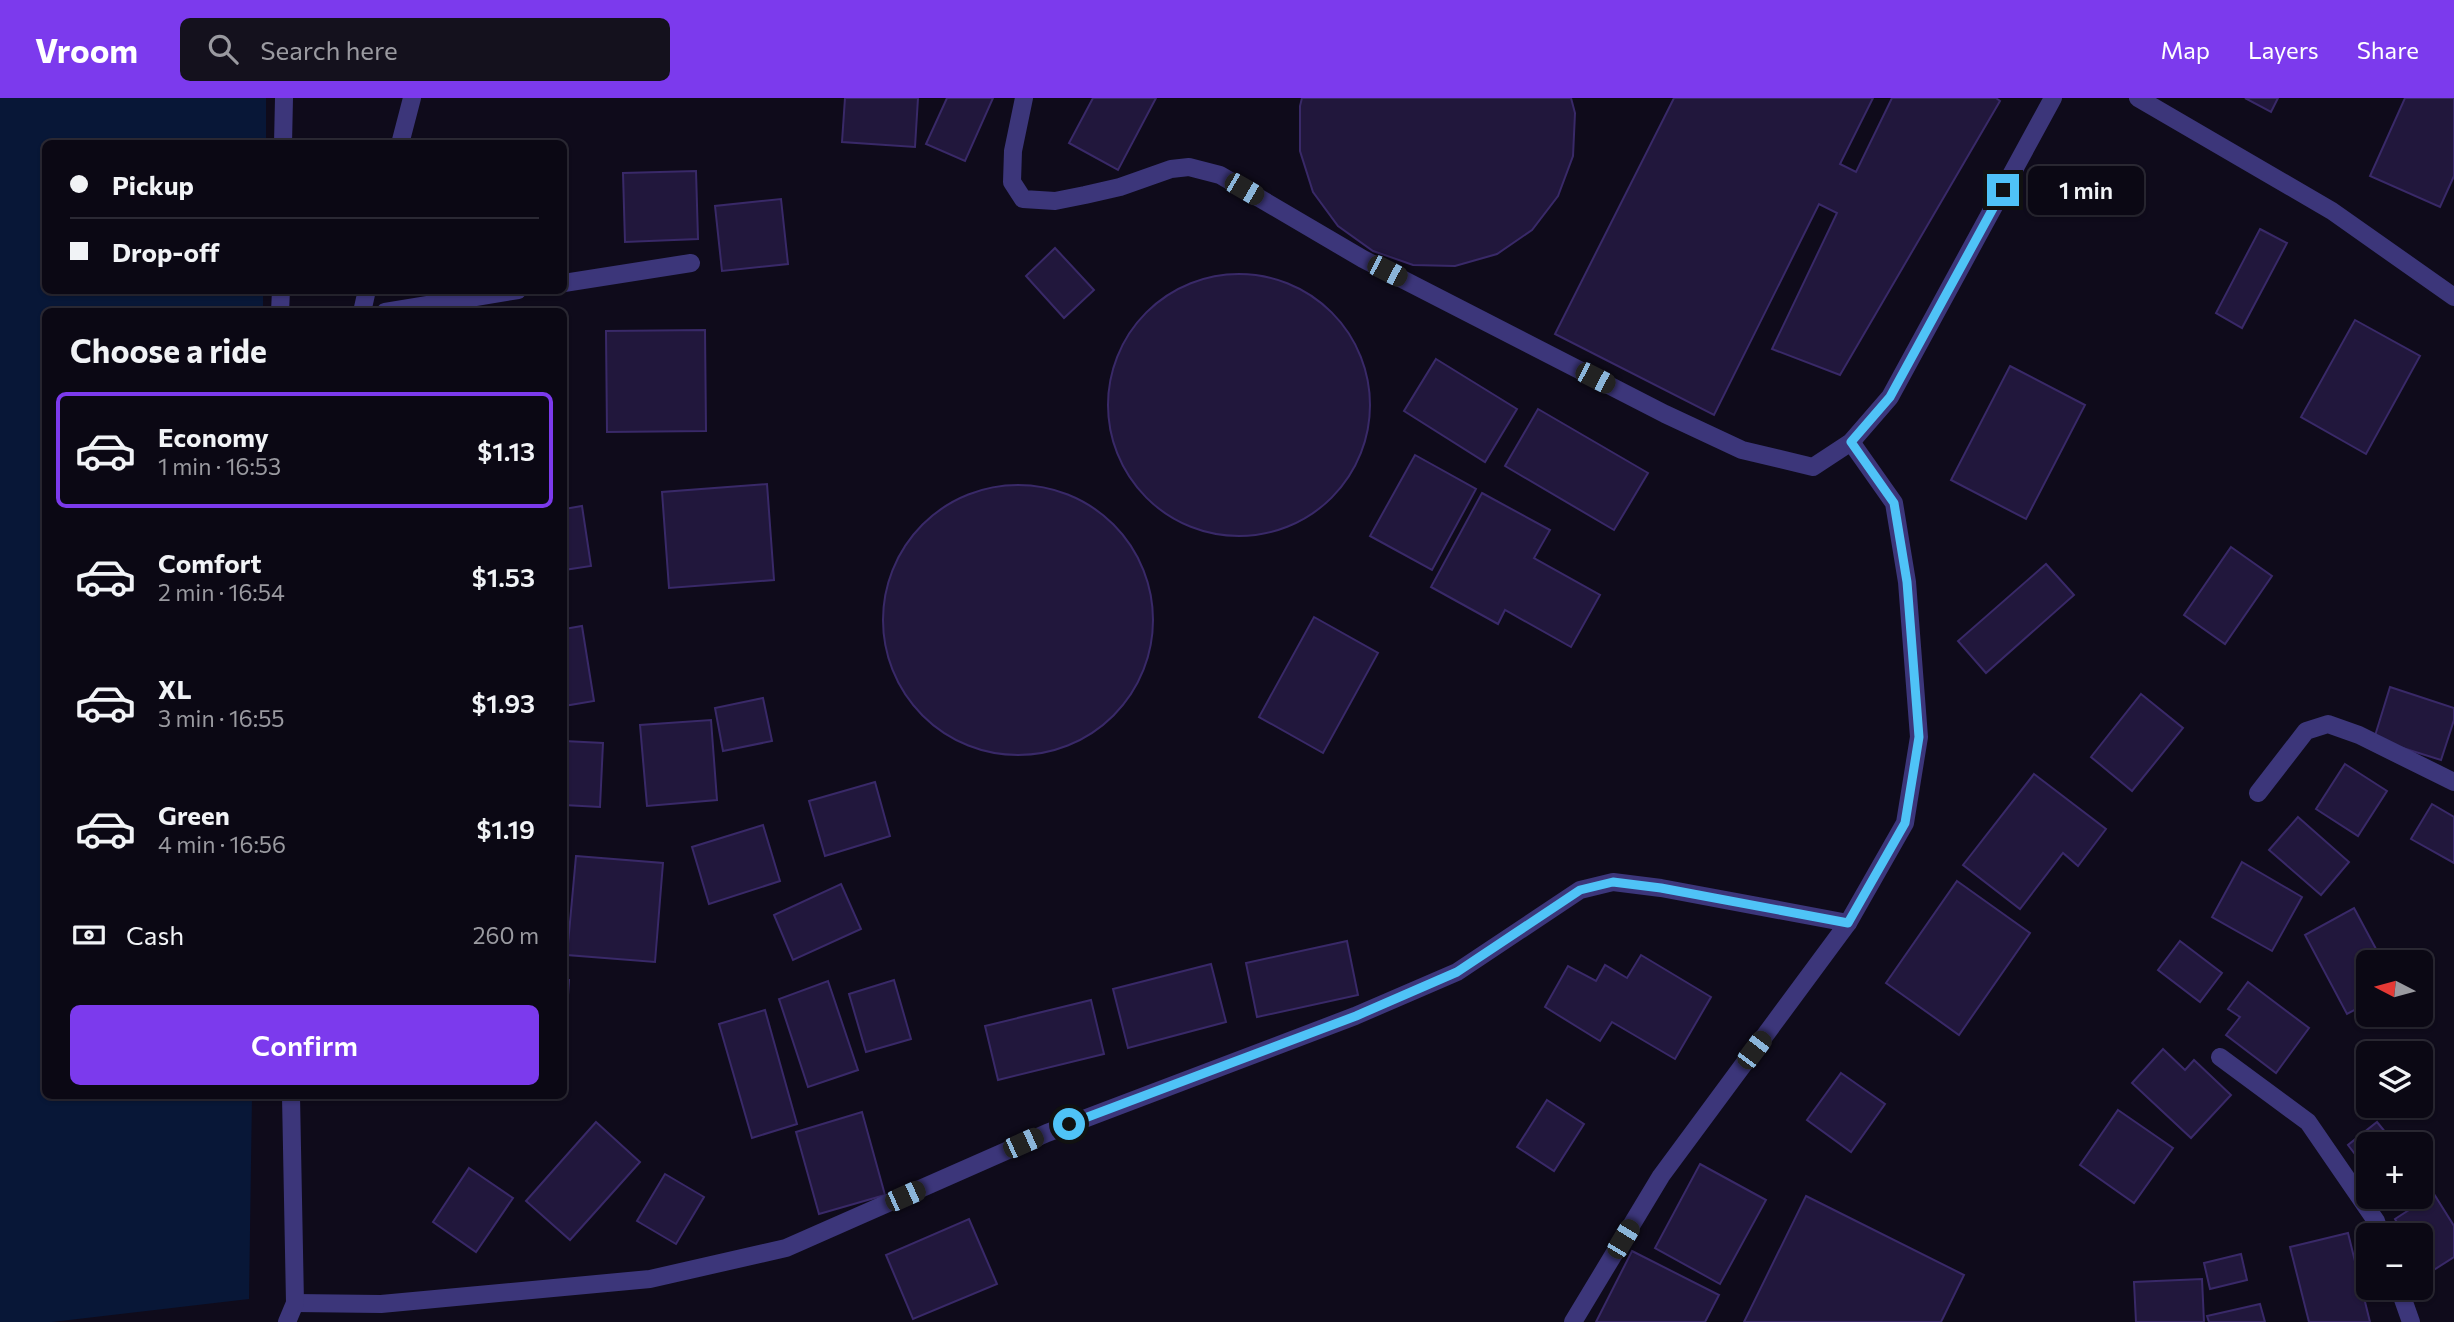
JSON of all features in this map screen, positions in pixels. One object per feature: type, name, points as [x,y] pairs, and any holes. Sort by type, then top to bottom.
[{"type":"street","points":[[283,140],[284,98]]},
{"type":"street","points":[[401,140],[412,98]]},
{"type":"street","points":[[1024,98],[1012,182],[1023,199],[1055,201],[1085,195],[1120,187],[1171,169],[1189,167],[1220,175],[1363,259],[1665,414],[1742,450],[1813,467],[1851,442],[1890,397],[2053,98]]},
{"type":"street","points":[[2138,98],[2332,211],[2454,297]]},
{"type":"street","points":[[567,283],[691,263]]},
{"type":"street","points":[[410,308],[494,294]]},
{"type":"street","points":[[1573,1322],[1661,1176],[1848,923],[1905,823],[1919,737],[1907,582],[1894,503],[1851,442]]},
{"type":"street","points":[[2258,793],[2306,731],[2328,724],[2359,735],[2454,782]]},
{"type":"street","points":[[295,1303],[381,1304],[650,1279],[786,1248],[1047,1133],[1356,1016],[1457,972],[1580,890],[1591,887],[1613,882],[1661,888],[1848,923]]},
{"type":"street","points":[[2220,1057],[2308,1122],[2377,1223]]},
{"type":"street","points":[[287,1322],[295,1303],[291,1099]]},
{"type":"street","points":[[2403,1300],[2411,1322]]},
{"type":"water","points":[[0,98],[266,98],[266,140],[42,140],[42,294],[263,294],[263,308],[42,308],[42,1099],[252,1099],[249,1299],[52,1322],[0,1322]]},
{"type":"building","points":[[845,98],[918,98],[915,147],[842,142]]},
{"type":"building","points":[[947,98],[993,98],[965,161],[926,144]]},
{"type":"building","points":[[1093,98],[1156,98],[1118,170],[1069,143]]},
{"type":"building","points":[[1302,98],[1571,98],[1575,113],[1573,156],[1558,196],[1532,230],[1497,254],[1455,266],[1413,265],[1373,251],[1338,226],[1313,192],[1300,151]]},
{"type":"building","points":[[1674,98],[1873,98],[1840,164],[1856,172],[1892,98],[1996,98],[2000,101],[1840,375],[1772,349],[1837,213],[1819,204],[1714,415],[1555,334]]},
{"type":"building","points":[[2245,98],[2278,98],[2271,112]]},
{"type":"building","points":[[2405,98],[2454,98],[2454,176],[2440,207],[2370,176]]},
{"type":"building","points":[[696,171],[698,239],[625,242],[623,173]]},
{"type":"building","points":[[781,199],[788,264],[722,271],[715,206]]},
{"type":"building","points":[[2260,229],[2287,243],[2242,328],[2216,313]]},
{"type":"building","points":[[1055,248],[1094,290],[1064,318],[1026,276]]},
{"type":"building","points":[[1239,274],[1265,276],[1289,284],[1312,296],[1332,312],[1348,332],[1360,355],[1368,379],[1368,431],[1360,455],[1348,478],[1332,498],[1312,514],[1289,526],[1265,534],[1239,536],[1213,534],[1189,526],[1166,514],[1146,498],[1130,478],[1118,455],[1110,431],[1108,405],[1110,379],[1118,355],[1130,332],[1146,312],[1166,296],[1189,284],[1213,276]]},
{"type":"building","points":[[2355,320],[2420,356],[2366,454],[2301,417]]},
{"type":"building","points":[[705,330],[706,431],[607,432],[606,331]]},
{"type":"building","points":[[1436,359],[1517,409],[1485,462],[1404,411]]},
{"type":"building","points":[[2010,366],[2085,405],[2026,519],[1951,480]]},
{"type":"building","points":[[1538,409],[1648,473],[1614,530],[1505,466]]},
{"type":"building","points":[[1415,455],[1476,489],[1432,570],[1370,536]]},
{"type":"building","points":[[767,484],[774,580],[669,588],[662,492]]},
{"type":"building","points":[[1018,485],[1044,487],[1070,495],[1114,524],[1143,568],[1151,594],[1151,646],[1143,672],[1114,716],[1070,745],[1044,753],[1018,755],[992,753],[966,745],[922,716],[893,672],[885,646],[883,620],[885,594],[893,568],[922,524],[966,495],[992,487]]},
{"type":"building","points":[[1482,493],[1550,530],[1534,558],[1600,595],[1571,647],[1505,610],[1498,624],[1431,587]]},
{"type":"building","points":[[582,506],[591,566],[567,570],[567,508]]},
{"type":"building","points":[[2231,547],[2272,576],[2225,644],[2184,615]]},
{"type":"building","points":[[2046,564],[2074,595],[1986,673],[1958,641]]},
{"type":"building","points":[[1314,617],[1378,653],[1323,753],[1259,717]]},
{"type":"building","points":[[582,626],[594,701],[567,706],[567,628]]},
{"type":"building","points":[[2390,687],[2454,708],[2454,720],[2441,760],[2374,739]]},
{"type":"building","points":[[2141,694],[2183,728],[2132,791],[2091,757]]},
{"type":"building","points":[[763,698],[772,741],[723,751],[715,708]]},
{"type":"building","points":[[711,720],[717,800],[647,806],[640,725]]},
{"type":"building","points":[[567,741],[603,743],[600,807],[567,805]]},
{"type":"building","points":[[2345,764],[2387,791],[2358,836],[2316,809]]},
{"type":"building","points":[[2034,774],[2106,829],[2078,866],[2063,853],[2020,909],[1963,865]]},
{"type":"building","points":[[875,782],[890,836],[825,856],[809,801]]},
{"type":"building","points":[[2432,804],[2454,817],[2454,863],[2411,839]]},
{"type":"building","points":[[2298,817],[2349,862],[2321,895],[2269,850]]},
{"type":"building","points":[[763,825],[780,881],[709,904],[692,847]]},
{"type":"building","points":[[576,856],[663,863],[655,962],[567,955]]},
{"type":"building","points":[[2242,862],[2302,897],[2272,951],[2212,917]]},
{"type":"building","points":[[1957,881],[2030,933],[1959,1035],[1886,983]]},
{"type":"building","points":[[841,884],[861,929],[793,960],[774,915]]},
{"type":"building","points":[[2354,908],[2377,950],[2356,950],[2356,1009],[2347,1014],[2305,935]]},
{"type":"building","points":[[1347,941],[1358,995],[1257,1017],[1246,963]]},
{"type":"building","points":[[2180,941],[2222,973],[2200,1002],[2158,970]]},
{"type":"building","points":[[1641,955],[1711,997],[1675,1059],[1612,1022],[1600,1041],[1545,1007],[1568,966],[1596,981],[1605,965],[1627,978]]},
{"type":"building","points":[[1211,964],[1226,1022],[1128,1048],[1113,989]]},
{"type":"building","points":[[894,980],[911,1039],[866,1052],[849,994]]},
{"type":"building","points":[[828,981],[858,1070],[808,1087],[779,999]]},
{"type":"building","points":[[2248,982],[2309,1028],[2276,1073],[2226,1035],[2240,1017],[2228,1009]]},
{"type":"building","points":[[1091,1000],[1104,1054],[998,1080],[985,1026]]},
{"type":"building","points":[[765,1010],[797,1124],[752,1138],[719,1024]]},
{"type":"building","points":[[2163,1049],[2185,1070],[2194,1060],[2231,1095],[2191,1138],[2132,1083]]},
{"type":"building","points":[[1841,1073],[1885,1104],[1851,1152],[1807,1120]]},
{"type":"building","points":[[1547,1100],[1584,1124],[1554,1171],[1517,1147]]},
{"type":"building","points":[[2118,1110],[2173,1148],[2134,1203],[2080,1165]]},
{"type":"building","points":[[862,1112],[885,1195],[819,1214],[796,1132]]},
{"type":"building","points":[[596,1122],[640,1162],[570,1240],[526,1201]]},
{"type":"building","points":[[2377,1122],[2385,1132],[2364,1132]]},
{"type":"building","points":[[2356,1139],[2356,1155],[2348,1145]]},
{"type":"building","points":[[1700,1164],[1766,1200],[1720,1284],[1655,1248]]},
{"type":"building","points":[[469,1168],[513,1198],[476,1252],[433,1222]]},
{"type":"building","points":[[665,1174],[704,1197],[676,1244],[637,1221]]},
{"type":"building","points":[[2433,1195],[2454,1226],[2454,1257],[2433,1270],[2433,1223],[2397,1223],[2395,1219],[2411,1209],[2433,1209]]},
{"type":"building","points":[[1806,1196],[1964,1275],[1941,1322],[1744,1322]]},
{"type":"building","points":[[969,1219],[997,1284],[913,1319],[886,1255]]},
{"type":"building","points":[[2348,1233],[2356,1265],[2356,1300],[2365,1300],[2370,1322],[2309,1322],[2290,1247]]},
{"type":"building","points":[[1632,1251],[1719,1295],[1705,1322],[1596,1322]]},
{"type":"building","points":[[2241,1254],[2247,1280],[2210,1289],[2204,1263]]},
{"type":"building","points":[[2202,1279],[2204,1322],[2136,1322],[2134,1282]]},
{"type":"building","points":[[2260,1304],[2265,1322],[2209,1322],[2207,1316]]},
{"type":"route","points":[[1069,1124],[1356,1016],[1457,972],[1580,890],[1613,882],[1661,888],[1848,923],[1905,823],[1919,737],[1907,582],[1894,503],[1851,442],[1890,397],[2003,190]]}]
